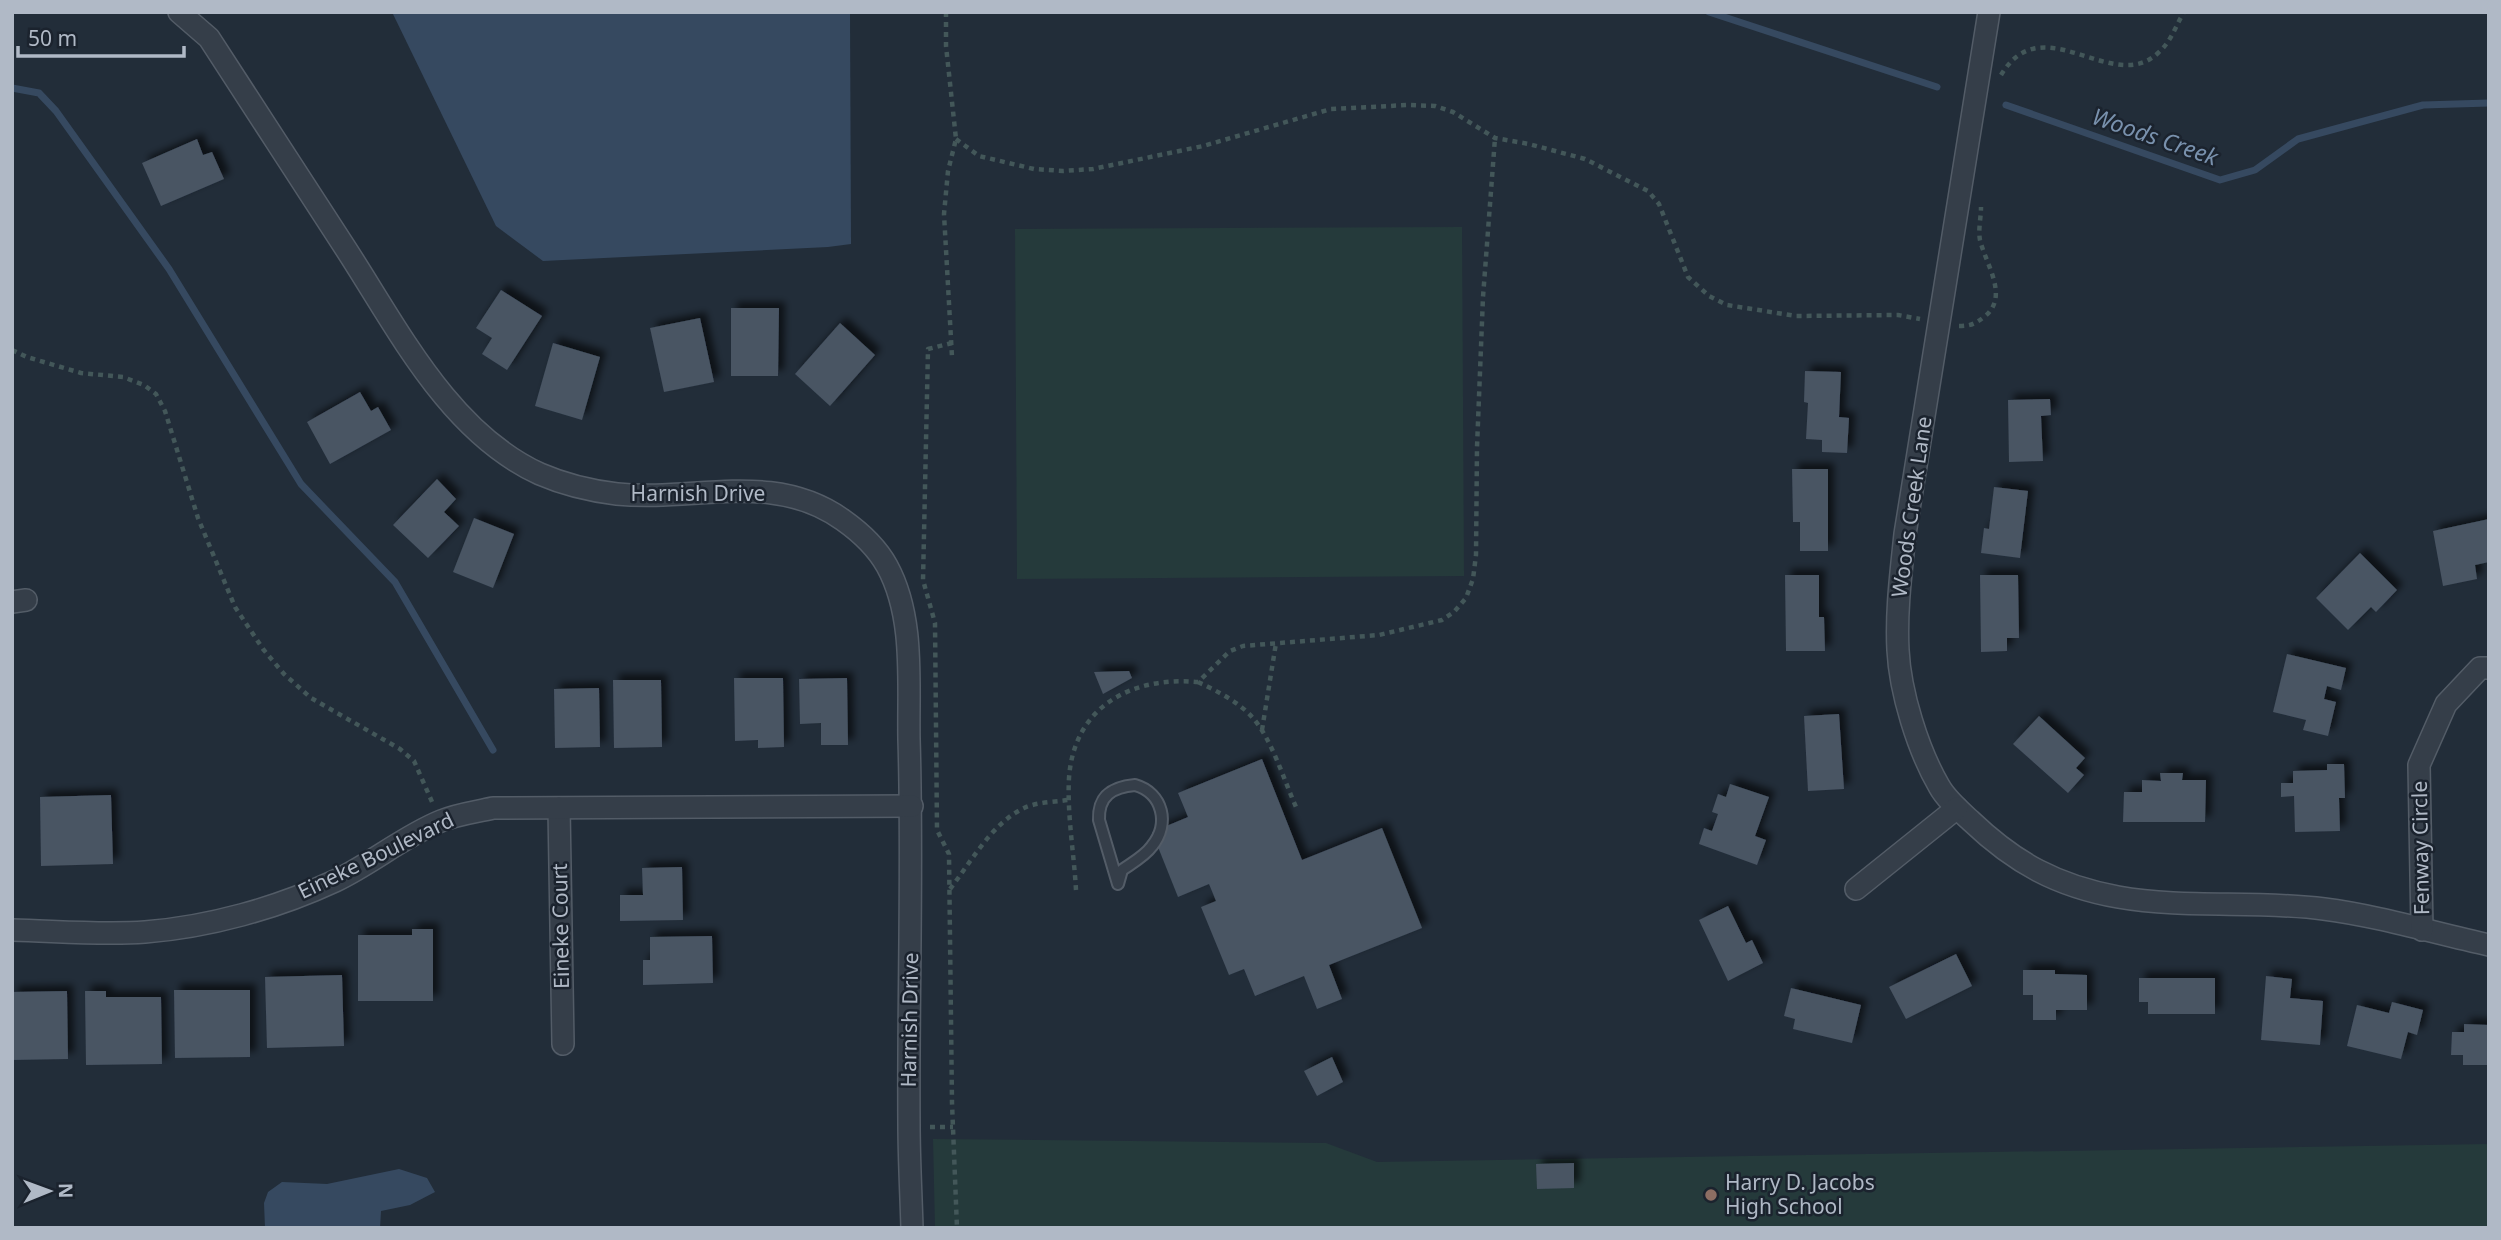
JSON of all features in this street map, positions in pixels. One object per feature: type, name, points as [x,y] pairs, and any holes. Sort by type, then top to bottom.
[{"type":"street","name":"Harnish Drive","points":[[179,12],[209,38],[440,393],[496,448],[539,474],[592,490],[619,494],[745,490],[798,497],[830,510],[851,525],[886,565],[899,593],[905,618],[912,806],[909,1114],[912,1228]]},
{"type":"street","name":"Woods Creek Lane","points":[[1989,12],[1905,534],[1899,598],[1898,652],[1905,697],[1916,733],[1939,787],[1957,808],[1998,846],[2026,866],[2084,890],[2155,901],[2323,908],[2489,945]]},
{"type":"street","name":"Fenway Circle","points":[[2422,930],[2419,765],[2446,704],[2480,668],[2489,668]]},
{"type":"street","name":"Eineke Boulevard","points":[[12,930],[144,932],[181,928],[226,918],[335,881],[441,821],[493,808],[912,806]]},
{"type":"street","name":"Eineke Court","points":[[559,808],[563,1044]]},
{"type":"street","points":[[1856,889],[1957,808]]},
{"type":"lane","points":[[1135,785],[1143,787],[1157,799],[1162,810],[1159,834],[1148,851],[1122,870],[1118,884],[1099,820],[1099,811],[1109,793],[1118,787],[1135,785]]},
{"type":"path","points":[[946,12],[946,46],[956,139],[948,171],[944,214],[952,357]]},
{"type":"path","points":[[1996,83],[2012,60],[2027,50],[2041,47],[2059,48],[2123,66],[2143,64],[2157,55],[2170,41],[2184,12]]},
{"type":"path","points":[[956,139],[979,156],[1034,169],[1093,169],[1203,146],[1332,109],[1435,106],[1453,112],[1494,138],[1529,144],[1584,159],[1648,191],[1659,204],[1688,277],[1709,296],[1727,305],[1796,316],[1898,316],[1940,326],[1972,326],[1988,314],[1996,300],[1996,285],[1979,236],[1982,203]]},
{"type":"path","points":[[1198,681],[1230,651],[1243,646],[1379,635],[1442,620],[1454,612],[1466,598],[1473,579],[1476,555],[1483,297],[1494,138]]},
{"type":"path","points":[[952,343],[928,349],[923,580],[934,623],[937,830],[948,854],[950,890],[952,1103],[957,1228]]},
{"type":"path","points":[[12,350],[27,358],[81,373],[123,377],[144,385],[156,394],[165,411],[198,518],[234,607],[284,674],[311,698],[400,749],[414,761],[441,821]]},
{"type":"path","points":[[1262,731],[1276,643]]},
{"type":"path","points":[[1076,890],[1068,800],[1069,774],[1077,743],[1086,726],[1110,700],[1123,692],[1164,680],[1198,681],[1222,693],[1251,716],[1262,731],[1296,807]]},
{"type":"path","points":[[950,890],[986,841],[1006,820],[1025,807],[1068,800]]},
{"type":"green space","points":[[1462,227],[1464,576],[1017,579],[1015,229]]},
{"type":"green space","name":"Harry D. Jacobs High School","points":[[933,1139],[1326,1143],[1377,1162],[2489,1144],[2489,1228],[935,1228]]},
{"type":"water","points":[[392,12],[850,12],[851,244],[543,261],[496,226]]},
{"type":"water","points":[[399,1169],[427,1178],[435,1192],[410,1205],[381,1211],[380,1228],[265,1228],[264,1203],[268,1192],[282,1182],[327,1184]]},
{"type":"building","points":[[197,139],[203,155],[212,152],[224,179],[161,206],[142,163]]},
{"type":"building","points":[[501,290],[542,316],[507,370],[482,354],[492,338],[476,328]]},
{"type":"building","points":[[731,308],[779,308],[778,376],[731,376]]},
{"type":"building","points":[[700,318],[714,382],[664,392],[650,328]]},
{"type":"building","points":[[840,323],[875,355],[830,406],[795,374]]},
{"type":"building","points":[[553,343],[600,357],[582,420],[535,406]]},
{"type":"building","points":[[1805,371],[1841,372],[1839,417],[1849,418],[1847,453],[1822,452],[1822,440],[1806,439],[1808,403],[1804,402]]},
{"type":"building","points":[[360,392],[371,411],[378,407],[391,430],[330,464],[307,422]]},
{"type":"building","points":[[2050,399],[2051,415],[2041,416],[2043,461],[2009,462],[2008,400]]},
{"type":"building","points":[[1792,469],[1828,469],[1828,551],[1800,551],[1800,522],[1793,522]]},
{"type":"building","points":[[437,479],[456,499],[444,512],[459,526],[428,558],[393,525]]},
{"type":"building","points":[[1994,487],[2028,491],[2020,558],[1981,553],[1984,528],[1989,529]]},
{"type":"building","points":[[474,518],[514,534],[493,588],[453,572]]},
{"type":"building","points":[[2489,519],[2489,562],[2475,565],[2477,579],[2443,586],[2433,531]]},
{"type":"building","points":[[2360,553],[2397,590],[2376,612],[2371,607],[2348,630],[2316,598]]},
{"type":"building","points":[[1785,575],[1819,575],[1819,617],[1824,617],[1825,651],[1786,651]]},
{"type":"building","points":[[1980,575],[2018,575],[2019,638],[2007,638],[2007,651],[1981,652]]},
{"type":"building","points":[[2287,654],[2346,668],[2341,690],[2327,686],[2324,699],[2336,702],[2328,736],[2303,730],[2306,720],[2273,712]]},
{"type":"building","points":[[1129,671],[1132,678],[1103,694],[1094,672]]},
{"type":"building","points":[[734,678],[783,678],[784,747],[758,748],[758,740],[735,741]]},
{"type":"building","points":[[847,678],[848,745],[821,745],[821,723],[800,724],[799,679]]},
{"type":"building","points":[[613,680],[661,680],[662,747],[614,748]]},
{"type":"building","points":[[599,688],[600,747],[555,748],[554,689]]},
{"type":"building","points":[[1839,714],[1844,789],[1808,791],[1804,716]]},
{"type":"building","points":[[2039,716],[2085,758],[2076,768],[2084,775],[2068,793],[2013,744]]},
{"type":"building","points":[[1262,759],[1302,860],[1382,828],[1422,928],[1329,965],[1342,999],[1317,1009],[1304,976],[1255,996],[1244,969],[1229,975],[1201,907],[1216,901],[1209,884],[1178,897],[1152,832],[1188,817],[1178,793]]},
{"type":"building","points":[[2327,764],[2344,764],[2345,798],[2339,798],[2340,831],[2295,832],[2294,796],[2281,797],[2281,783],[2293,783],[2293,771],[2327,770]]},
{"type":"building","points":[[2160,773],[2183,773],[2182,780],[2206,780],[2205,822],[2123,822],[2124,792],[2142,792],[2142,780],[2161,781]]},
{"type":"building","points":[[1730,784],[1769,797],[1755,836],[1766,840],[1757,865],[1699,844],[1704,828],[1712,831],[1718,814],[1712,812],[1718,794],[1726,797]]},
{"type":"building","points":[[111,795],[113,864],[41,866],[40,797]]},
{"type":"building","points":[[682,867],[683,920],[620,921],[620,895],[643,895],[642,868]]},
{"type":"building","points":[[1728,906],[1746,943],[1752,940],[1763,963],[1728,981],[1699,920]]},
{"type":"building","points":[[412,929],[433,929],[433,1001],[358,1001],[358,935],[412,935]]},
{"type":"building","points":[[712,936],[713,983],[643,985],[643,960],[650,960],[650,937]]},
{"type":"building","points":[[1956,954],[1972,986],[1906,1019],[1889,987]]},
{"type":"building","points":[[2023,970],[2055,970],[2055,974],[2087,975],[2087,1010],[2056,1010],[2056,1020],[2033,1020],[2033,995],[2023,995]]},
{"type":"building","points":[[342,975],[344,1046],[267,1048],[265,977]]},
{"type":"building","points":[[2266,976],[2292,979],[2290,998],[2323,1001],[2320,1045],[2261,1040]]},
{"type":"building","points":[[2139,978],[2215,978],[2215,1014],[2148,1014],[2148,1002],[2139,1002]]},
{"type":"building","points":[[1791,988],[1861,1005],[1852,1043],[1793,1029],[1795,1019],[1784,1016]]},
{"type":"building","points":[[174,990],[250,990],[250,1057],[175,1058]]},
{"type":"building","points":[[67,991],[68,1059],[12,1060],[12,992]]},
{"type":"building","points":[[85,991],[106,991],[106,997],[161,997],[162,1064],[86,1065]]},
{"type":"building","points":[[2392,1002],[2423,1010],[2417,1035],[2408,1032],[2401,1059],[2347,1046],[2357,1005],[2389,1013]]},
{"type":"building","points":[[2464,1024],[2489,1025],[2489,1065],[2463,1065],[2463,1055],[2451,1055],[2452,1032],[2464,1032]]},
{"type":"building","points":[[1332,1057],[1343,1082],[1317,1096],[1304,1071]]},
{"type":"building","points":[[1574,1163],[1574,1188],[1537,1189],[1536,1164]]},
{"type":"waterway","name":"Woods Creek","points":[[1709,12],[1937,87]]},
{"type":"waterway","points":[[12,88],[39,93],[56,111],[169,269],[301,484],[395,582],[493,750]]},
{"type":"waterway","name":"Woods Creek","points":[[2006,105],[2220,180],[2255,170],[2298,139],[2423,105],[2489,103]]},
{"type":"place","name":"Harry D. Jacobs High School","points":[[1711,1195]]}]
